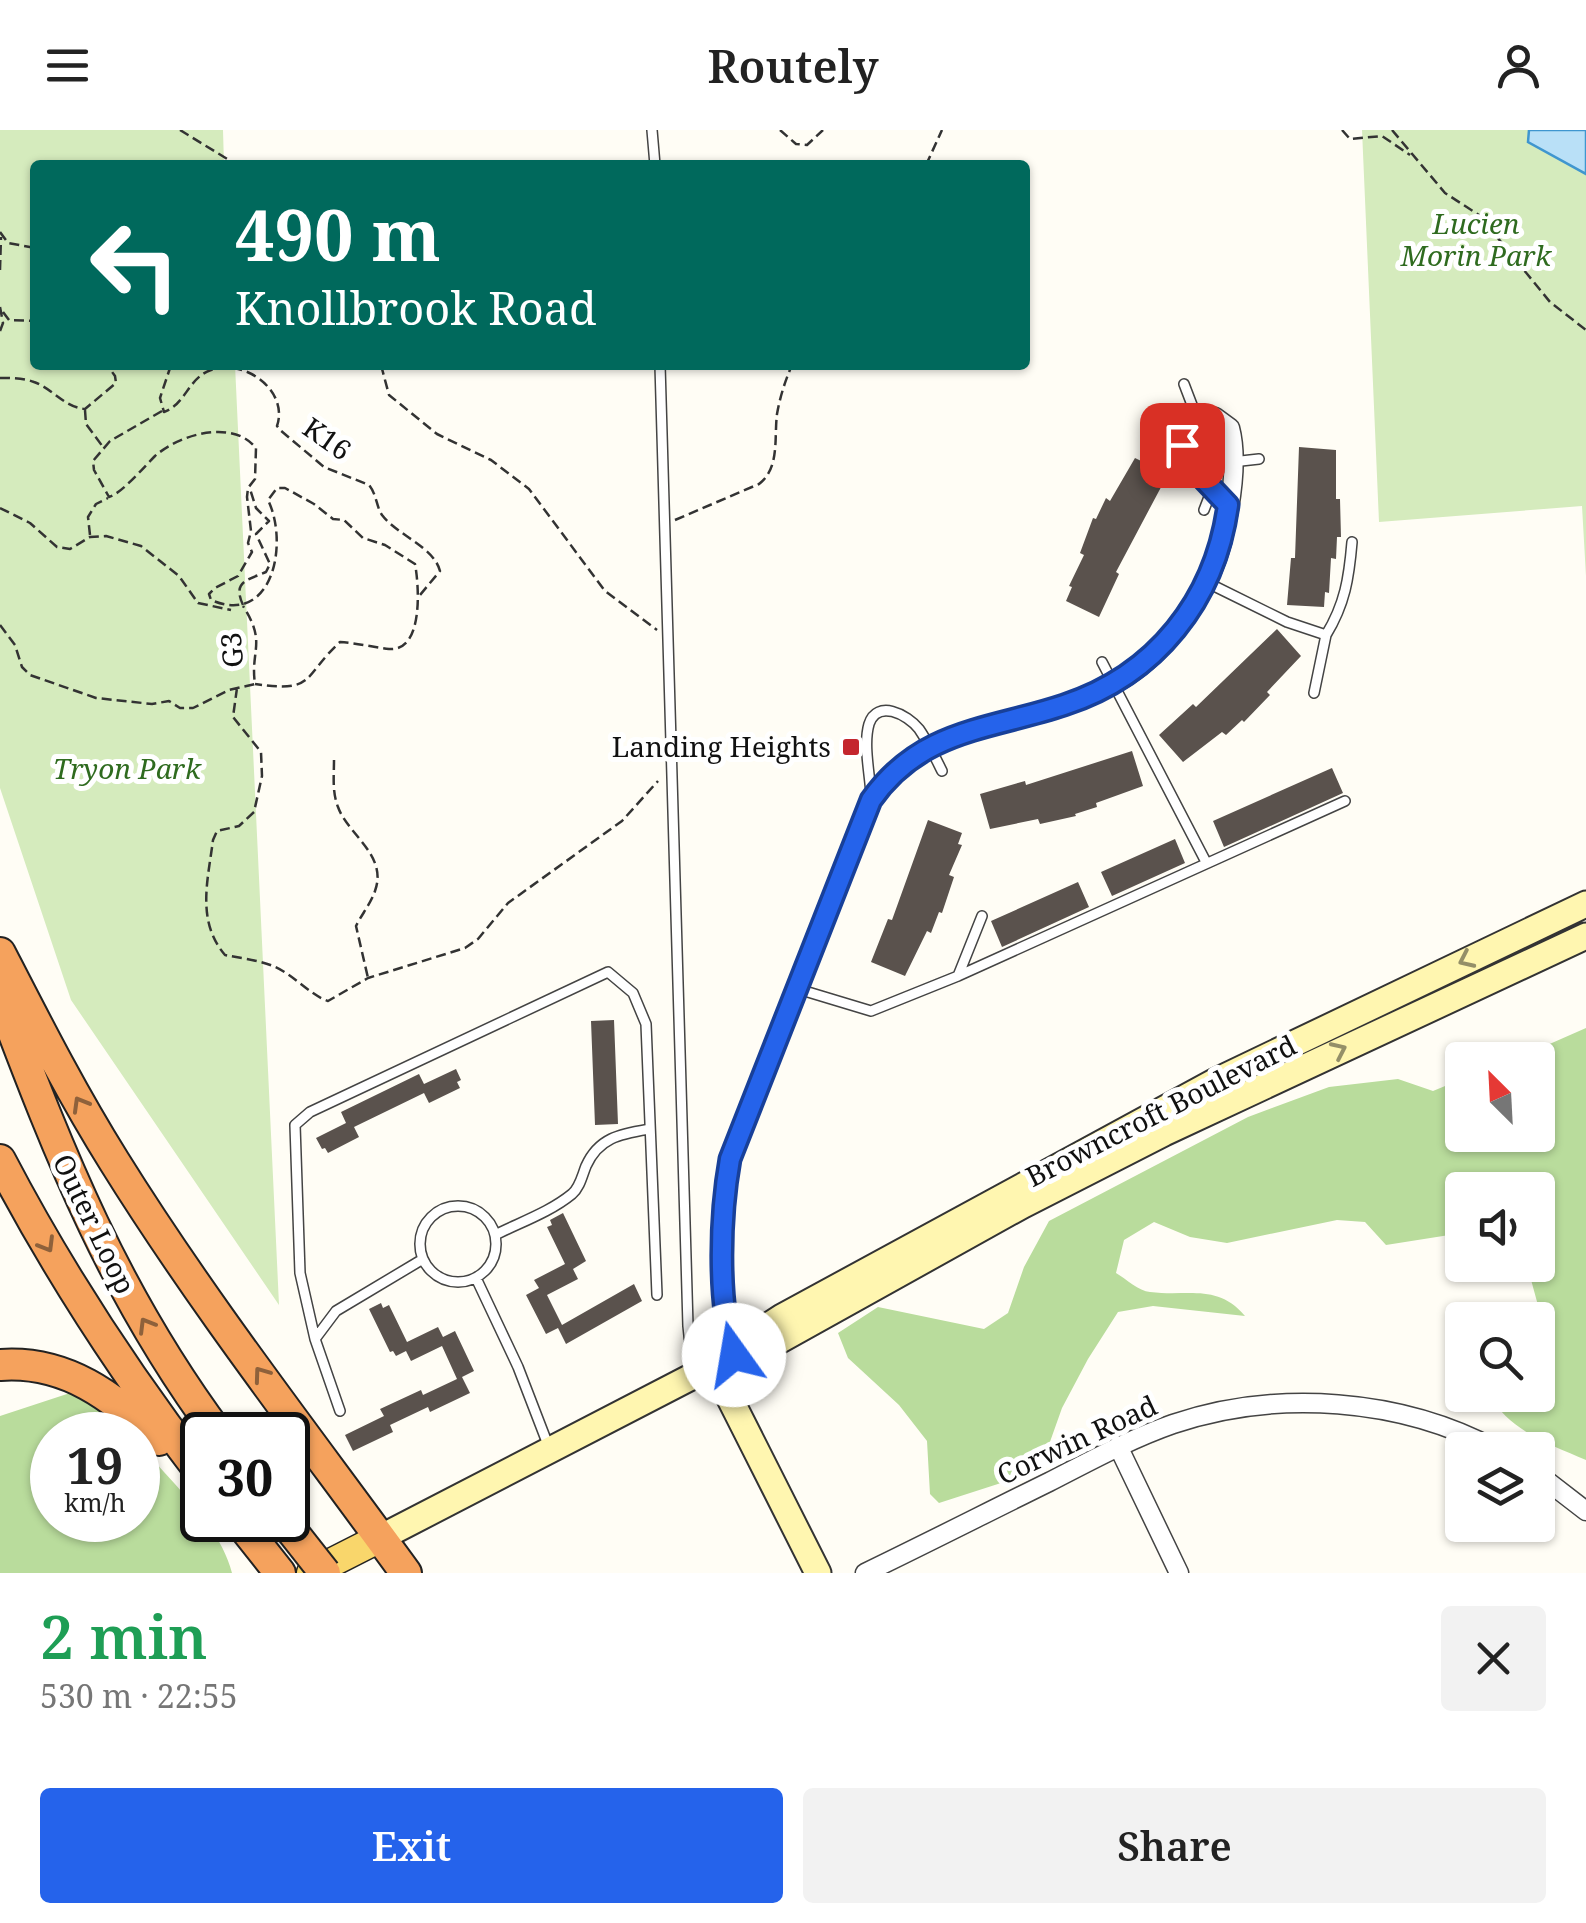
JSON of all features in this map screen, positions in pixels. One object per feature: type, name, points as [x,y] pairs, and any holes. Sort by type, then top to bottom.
[{"type":"highway","points":[[0,953],[71,1089],[134,1192],[316,1453],[406,1573]]},
{"type":"highway","name":"Outer Loop","points":[[0,997],[64,1165],[97,1238],[148,1330],[203,1412]]},
{"type":"highway","name":"Outer Loop","points":[[0,1160],[105,1339],[180,1443]]},
{"type":"highway","points":[[0,1366],[44,1368],[94,1387],[142,1424],[180,1462]]},
{"type":"highway","points":[[255,1542],[280,1573]]},
{"type":"highway","points":[[301,1542],[324,1573]]},
{"type":"main road","name":"Browncroft Boulevard","points":[[311,1573],[725,1360],[774,1344],[873,1277],[1172,1103],[1586,904]]},
{"type":"main road","name":"Browncroft Boulevard","points":[[873,1277],[1164,1133],[1586,936]]},
{"type":"main road","points":[[725,1360],[818,1573]]},
{"type":"street","points":[[725,1360],[728,1170],[732,1149],[871,800],[893,772],[928,746],[1066,705],[1113,684],[1154,656],[1172,637],[1219,555],[1222,498],[1232,462],[1230,428],[1216,417],[1197,418],[1186,426],[1182,445],[1191,466],[1222,498]]},
{"type":"street","name":"Corwin Road","points":[[866,1573],[1118,1446],[1175,1423],[1242,1408],[1296,1402],[1386,1410],[1459,1432]]},
{"type":"street","points":[[1118,1446],[1179,1573]]},
{"type":"street","points":[[1555,1487],[1586,1511]]},
{"type":"lane","points":[[652,130],[655,160]]},
{"type":"lane","points":[[660,370],[688,1326],[690,1355],[725,1360]]},
{"type":"lane","points":[[1184,384],[1197,418]]},
{"type":"lane","points":[[1232,462],[1259,459]]},
{"type":"lane","points":[[1204,510],[1209,497],[1222,498]]},
{"type":"lane","points":[[1314,693],[1326,635],[1341,611],[1349,586],[1352,542]]},
{"type":"lane","points":[[1206,582],[1287,622],[1326,635]]},
{"type":"lane","points":[[1102,662],[1206,862]]},
{"type":"lane","points":[[871,800],[867,731],[875,714],[890,710],[911,722],[942,771]]},
{"type":"lane","points":[[796,989],[871,1012],[1344,800]]},
{"type":"lane","points":[[958,976],[982,916]]},
{"type":"lane","points":[[1508,940],[1522,966]]},
{"type":"lane","points":[[340,1412],[315,1339],[300,1273],[295,1124],[310,1112],[608,972],[633,993],[646,1024],[657,1294]]},
{"type":"lane","points":[[495,1234],[558,1204],[577,1190],[588,1160],[601,1142],[650,1129]]},
{"type":"lane","points":[[446,1208],[471,1208],[482,1214],[495,1234],[493,1259],[476,1278],[452,1282],[430,1270],[423,1259],[420,1247],[426,1223],[446,1208]]},
{"type":"lane","points":[[315,1339],[336,1312],[423,1259]]},
{"type":"lane","points":[[476,1278],[551,1452]]},
{"type":"path","points":[[180,130],[229,160]]},
{"type":"path","points":[[780,130],[796,144],[808,145],[822,130]]},
{"type":"path","points":[[928,160],[942,130]]},
{"type":"path","points":[[1342,130],[1350,139],[1382,136],[1417,160]]},
{"type":"path","points":[[1392,130],[1445,194],[1479,215],[1550,302],[1586,330]]},
{"type":"path","points":[[0,234],[8,243],[30,247]]},
{"type":"path","points":[[0,234],[0,270]]},
{"type":"path","points":[[1,309],[9,320],[30,322]]},
{"type":"path","points":[[0,331],[1,309]]},
{"type":"path","points":[[85,409],[116,383],[111,370]]},
{"type":"path","points":[[108,497],[93,461],[104,448],[162,411],[160,398],[169,370]]},
{"type":"path","name":"K16","points":[[162,411],[172,409],[187,387],[211,370]]},
{"type":"path","name":"K16","points":[[241,370],[267,384],[278,397],[280,430],[324,467],[369,485],[384,518],[440,566],[440,572],[418,596]]},
{"type":"path","points":[[383,370],[388,395],[437,434],[491,460],[529,489],[605,590],[667,637]]},
{"type":"path","points":[[664,530],[688,514],[743,492],[768,477],[774,460],[781,394],[790,370]]},
{"type":"path","points":[[0,378],[34,382],[58,399],[85,409]]},
{"type":"path","points":[[85,409],[86,424],[104,448]]},
{"type":"path","points":[[90,537],[88,517],[96,504],[117,495],[132,476],[147,468],[152,458],[210,432],[247,437],[256,448],[255,479],[249,486],[248,543],[252,552],[238,576],[209,594],[212,600],[230,609],[244,606],[265,588],[278,536],[268,500],[277,488],[285,488],[333,518],[344,520],[363,538],[406,556],[415,564],[418,596],[414,626],[409,638],[399,646],[390,649],[340,642],[306,682],[293,688],[255,684]]},
{"type":"path","points":[[244,606],[238,593],[240,585],[246,578],[266,572],[270,564],[256,534],[269,521],[256,508],[249,486]]},
{"type":"path","name":"G3","points":[[0,508],[30,523],[58,548],[70,549],[90,537],[106,536],[141,546],[166,564],[204,605],[230,610],[244,606],[257,636],[255,684],[193,708],[180,708],[169,701],[152,704],[96,698],[30,675],[0,625]]},
{"type":"path","points":[[237,688],[234,717],[261,752],[262,776],[254,812],[239,826],[217,831],[213,840],[205,904],[207,927],[224,955],[274,966],[309,987],[318,998],[328,1000],[368,978],[465,948],[508,903],[622,821],[670,766]]},
{"type":"path","points":[[334,760],[333,786],[338,811],[367,846],[377,869],[376,889],[356,926],[368,978]]},
{"type":"green space","name":"Tryon Park","points":[[0,130],[223,130],[224,160],[30,160],[30,370],[235,370],[279,1305],[71,1000],[0,788]]},
{"type":"green space","name":"Lucien Morin Park","points":[[1362,130],[1586,130],[1586,576],[1582,506],[1379,522]]},
{"type":"green space","points":[[1586,1028],[1586,1460],[1555,1446],[1555,1432],[1528,1432],[1503,1412],[1555,1412],[1555,1302],[1537,1302],[1532,1282],[1555,1282],[1555,1172],[1445,1172],[1445,1236],[1386,1245],[1365,1222],[1337,1220],[1227,1243],[1190,1237],[1154,1222],[1124,1240],[1116,1273],[1146,1291],[1213,1295],[1245,1316],[1153,1306],[1118,1312],[1062,1408],[1046,1453],[1001,1483],[939,1503],[930,1494],[927,1441],[899,1405],[848,1358],[838,1333],[878,1307],[984,1329],[1008,1313],[1024,1267],[1049,1221],[1248,1117],[1329,1087],[1398,1079],[1433,1091],[1445,1086],[1445,1152],[1555,1152],[1554,1042]]},
{"type":"green space","points":[[70,1393],[103,1412],[30,1412],[30,1542],[160,1542],[160,1467],[180,1490],[180,1542],[219,1542],[232,1573],[0,1573],[0,1416]]},
{"type":"water","points":[[1529,130],[1586,130],[1586,174],[1528,142]]},
{"type":"building","points":[[1299,447],[1336,450],[1341,537],[1337,537],[1336,559],[1331,558],[1324,607],[1287,605],[1291,558],[1295,558]]},
{"type":"building","points":[[1135,458],[1168,474],[1116,572],[1119,574],[1099,617],[1066,601],[1072,587],[1069,586],[1084,555],[1080,553],[1093,518],[1096,519],[1106,498],[1110,501]]},
{"type":"building","points":[[1277,629],[1301,656],[1244,722],[1226,735],[1222,732],[1183,762],[1159,735],[1193,704],[1196,707]]},
{"type":"building","points":[[1132,751],[1143,786],[1096,803],[1097,807],[1076,816],[990,829],[980,794],[1025,781],[1026,785]]},
{"type":"building","points":[[1332,768],[1343,793],[1224,847],[1213,821]]},
{"type":"building","points":[[928,820],[962,833],[958,844],[962,845],[949,875],[954,877],[942,913],[939,912],[931,933],[927,931],[905,976],[871,962],[888,919],[892,920]]},
{"type":"building","points":[[1175,839],[1185,863],[1112,896],[1101,872]]},
{"type":"building","points":[[1078,882],[1089,907],[1002,947],[991,921]]},
{"type":"building","points":[[614,1020],[618,1124],[595,1125],[591,1021]]},
{"type":"building","points":[[456,1069],[460,1088],[429,1103],[424,1093],[354,1127],[359,1137],[328,1153],[316,1138],[346,1123],[341,1112],[419,1074],[424,1084]]},
{"type":"building","points":[[563,1213],[586,1261],[573,1269],[578,1279],[547,1295],[562,1325],[634,1284],[642,1301],[566,1344],[558,1328],[546,1334],[526,1295],[539,1288],[534,1280],[565,1264],[547,1227],[552,1225],[550,1220]]},
{"type":"building","points":[[381,1303],[383,1308],[389,1305],[407,1342],[438,1327],[443,1337],[455,1331],[474,1371],[462,1377],[470,1393],[390,1425],[393,1432],[353,1451],[345,1435],[384,1416],[380,1409],[457,1379],[442,1346],[411,1361],[406,1351],[396,1356],[390,1352],[369,1309]]},
{"type":"place","name":"Landing Heights","points":[[851,747]]},
{"type":"route","points":[[734,1355],[724,1303],[725,1194],[732,1149],[871,800],[893,772],[928,746],[1100,691],[1130,674],[1172,637],[1214,567],[1228,505],[1191,466],[1182,445]]}]
